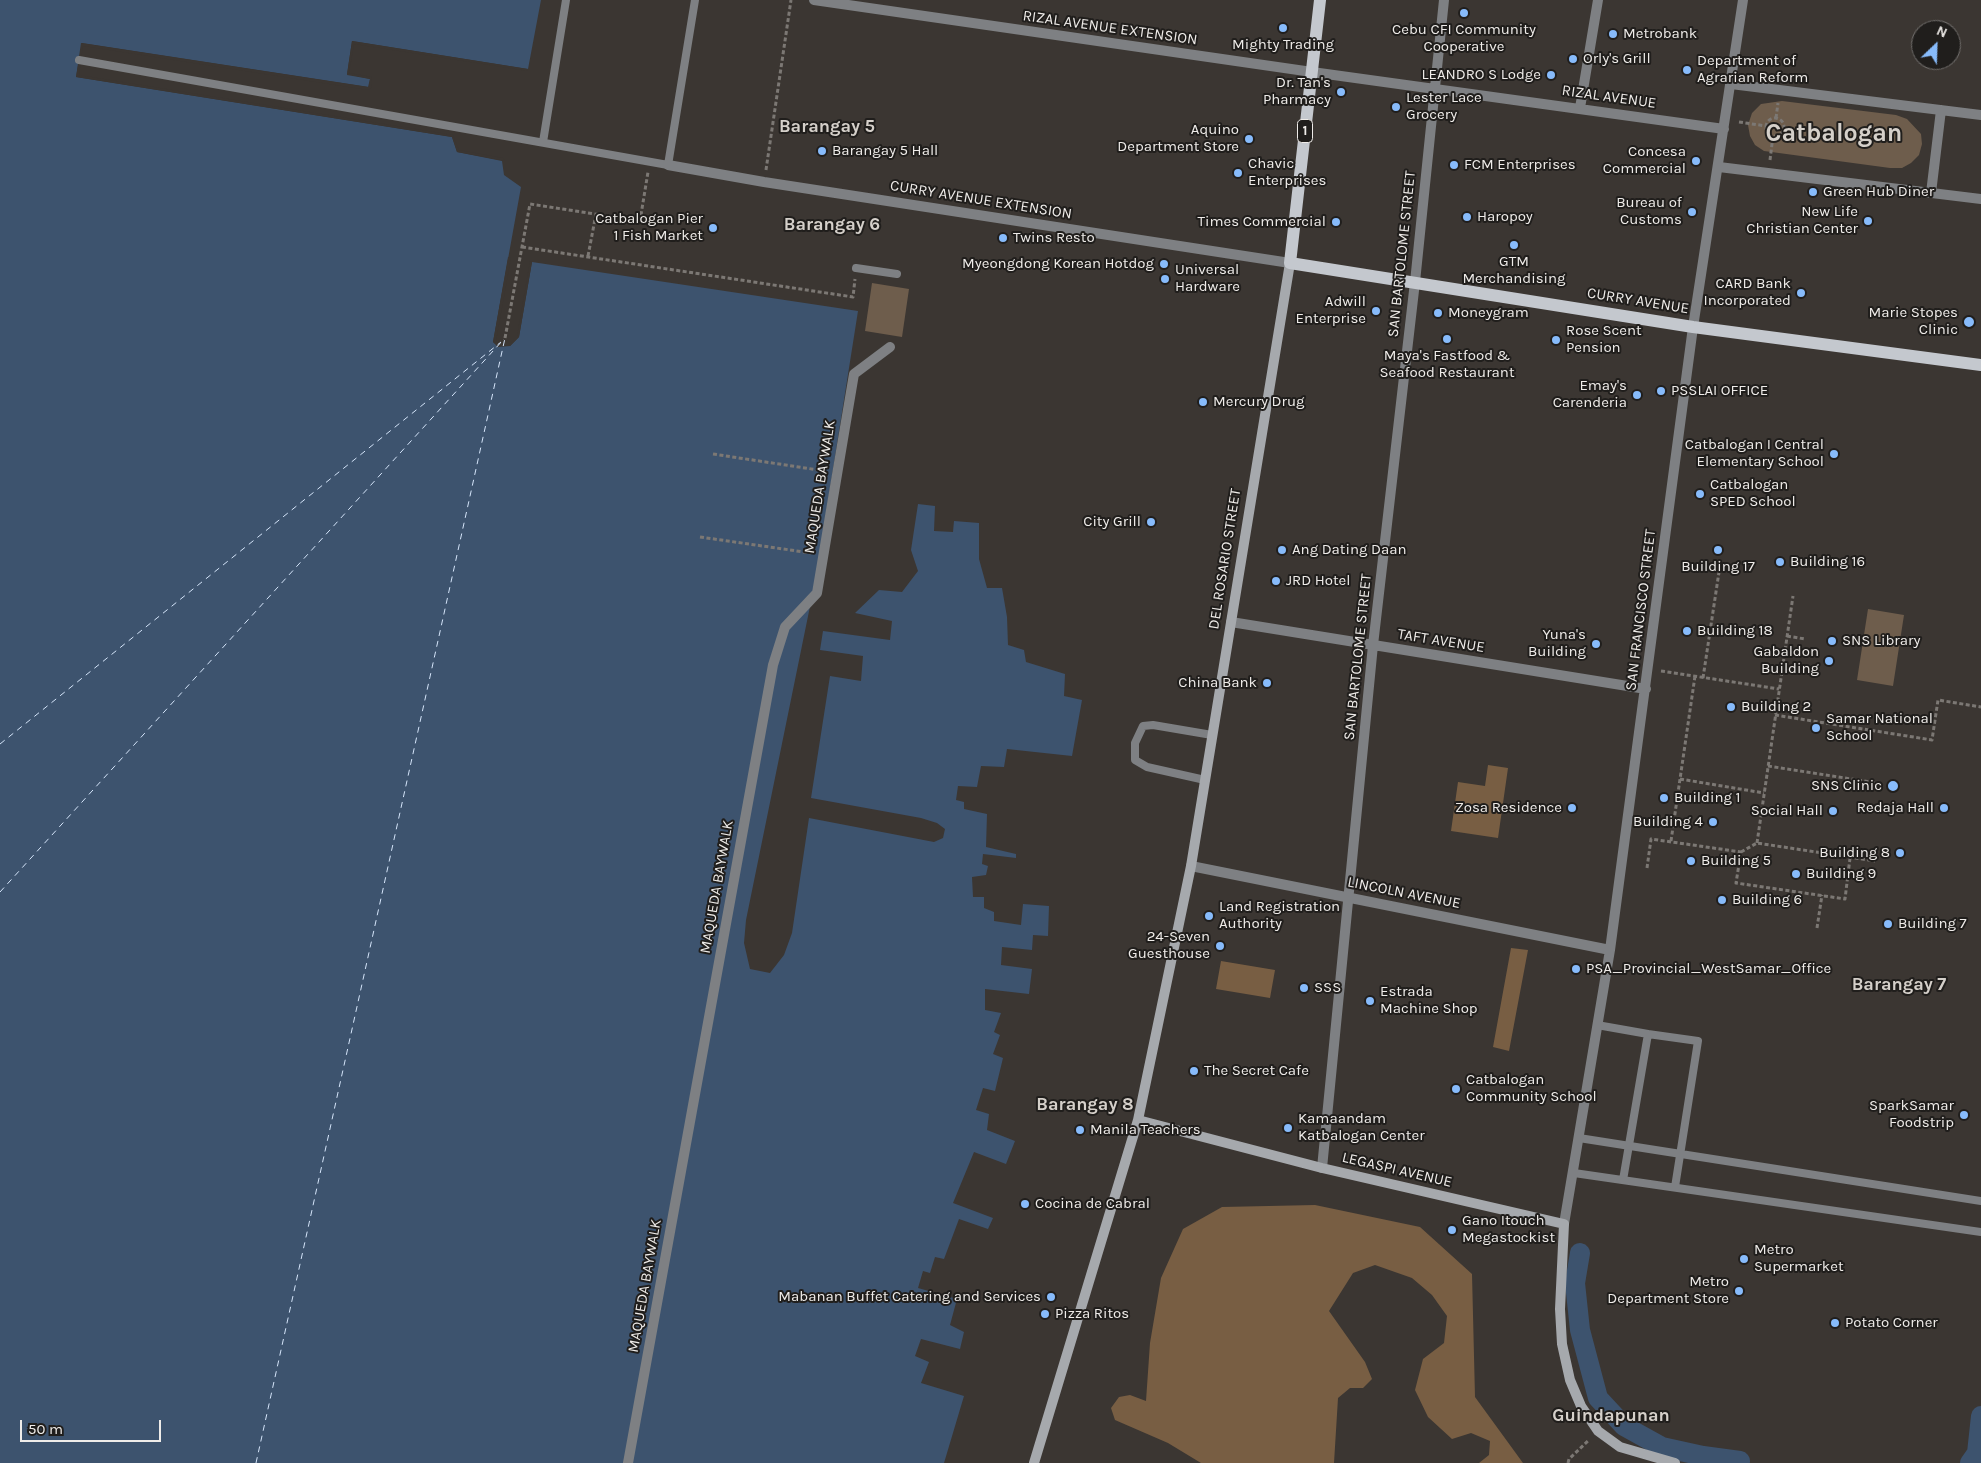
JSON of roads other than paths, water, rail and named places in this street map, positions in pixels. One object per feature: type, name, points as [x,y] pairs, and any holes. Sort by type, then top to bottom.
[{"type":"main road","name":"DEL ROSARIO STREET","points":[[1290,262],[1320,0]]},
{"type":"main road","name":"CURRY AVENUE","points":[[1290,262],[1693,327],[1981,365]]},
{"type":"street","name":"RIZAL AVENUE EXTENSION","points":[[814,0],[1312,72]]},
{"type":"street","name":"SAN BARTOLOME STREET","points":[[1322,1168],[1373,645],[1415,282],[1444,0]]},
{"type":"street","points":[[1580,108],[1598,0]]},
{"type":"street","name":"SAN FRANCISCO STREET","points":[[1564,1224],[1578,1173],[1579,1138],[1610,950],[1693,327],[1743,0]]},
{"type":"street","name":"RIZAL AVENUE","points":[[1312,72],[1580,108],[1725,124]]},
{"type":"street","points":[[1731,84],[1981,115]]},
{"type":"street","points":[[1931,193],[1941,110]]},
{"type":"street","name":"CURRY AVENUE EXTENSION","points":[[668,165],[764,182],[1290,262]]},
{"type":"street","points":[[1718,167],[1981,199]]},
{"type":"street","name":"DEL ROSARIO STREET","points":[[1034,1463],[1138,1120],[1191,866],[1290,262]]},
{"type":"street","name":"MAQUEDA BAYWALK","points":[[628,1463],[773,665],[785,627],[817,593],[854,374],[890,347]]},
{"type":"street","name":"TAFT AVENUE","points":[[1231,622],[1646,689]]},
{"type":"street","name":"LINCOLN AVENUE","points":[[1191,866],[1610,950]]},
{"type":"street","name":"LEGASPI AVENUE","points":[[1138,1120],[1322,1168],[1564,1224]]},
{"type":"street","points":[[1564,1224],[1560,1309],[1562,1344],[1574,1389],[1581,1406],[1598,1431],[1620,1447],[1675,1463]]},
{"type":"lane","points":[[543,142],[566,0]]},
{"type":"lane","points":[[79,60],[668,165],[695,0]]},
{"type":"lane","points":[[856,268],[897,274]]},
{"type":"lane","points":[[1205,780],[1147,767],[1135,760],[1135,743],[1143,726],[1153,725],[1212,735]]},
{"type":"lane","points":[[1597,1025],[1698,1040],[1674,1187]]},
{"type":"lane","points":[[1623,1180],[1648,1034]]},
{"type":"lane","points":[[1579,1138],[1981,1200]]},
{"type":"lane","points":[[1578,1173],[1981,1232]]},
{"type":"water","points":[[0,0],[541,0],[528,69],[352,41],[347,74],[370,79],[369,87],[82,43],[76,77],[452,137],[457,152],[502,161],[504,175],[521,187],[493,342],[498,346],[510,346],[519,337],[532,262],[858,311],[816,577],[746,920],[744,943],[750,969],[770,973],[784,955],[792,933],[809,818],[934,842],[943,838],[945,829],[937,823],[921,818],[811,798],[830,676],[861,681],[863,656],[820,650],[823,631],[890,640],[892,621],[855,613],[879,590],[902,592],[918,571],[911,550],[918,504],[935,506],[934,531],[953,532],[954,521],[979,523],[979,559],[987,588],[1002,588],[1007,617],[1008,645],[1024,650],[1026,662],[1065,674],[1064,696],[1082,700],[1072,756],[1007,749],[1004,767],[981,766],[977,787],[958,786],[956,800],[964,802],[964,809],[987,814],[986,847],[1016,854],[1016,858],[983,854],[982,864],[988,866],[986,875],[972,877],[973,897],[984,897],[984,908],[994,912],[994,921],[1021,925],[1023,904],[1049,906],[1048,936],[1033,935],[1032,950],[1002,947],[1001,965],[1032,969],[1029,994],[985,989],[985,1010],[1001,1013],[994,1032],[1000,1035],[993,1054],[1003,1058],[995,1091],[983,1088],[976,1110],[989,1114],[987,1130],[1015,1141],[1006,1164],[974,1152],[953,1203],[993,1218],[988,1229],[959,1219],[944,1259],[935,1257],[930,1273],[923,1271],[918,1288],[957,1299],[950,1325],[964,1332],[960,1349],[921,1339],[915,1356],[929,1362],[921,1383],[964,1396],[944,1463],[0,1463]]},
{"type":"waterway","points":[[1580,1253],[1575,1283],[1580,1330],[1598,1398],[1624,1426],[1662,1447],[1703,1456],[1740,1461]]},
{"type":"waterway","points":[[1970,1463],[1977,1453],[1981,1416]]},
{"type":"place","name":"Cebu CFI Community Cooperative","points":[[1464,13]]},
{"type":"place","name":"Mighty Trading","points":[[1283,28]]},
{"type":"place","name":"Metrobank","points":[[1613,34]]},
{"type":"place","name":"Orly's Grill","points":[[1573,59]]},
{"type":"place","name":"Department of Agrarian Reform","points":[[1687,70]]},
{"type":"place","name":"LEANDRO S Lodge","points":[[1551,75]]},
{"type":"place","name":"Dr. Tan's Pharmacy","points":[[1341,92]]},
{"type":"place","name":"Lester Lace Grocery","points":[[1396,107]]},
{"type":"place","name":"Aquino Department Store","points":[[1249,139]]},
{"type":"place","name":"Barangay 5 Hall","points":[[822,151]]},
{"type":"place","name":"Concesa Commercial","points":[[1696,161]]},
{"type":"place","name":"FCM Enterprises","points":[[1454,165]]},
{"type":"place","name":"Chavic Enterprises","points":[[1238,173]]},
{"type":"place","name":"Green Hub Diner","points":[[1813,192]]},
{"type":"place","name":"Bureau of Customs","points":[[1692,212]]},
{"type":"place","name":"Haropoy","points":[[1467,217]]},
{"type":"place","name":"New Life Christian Center","points":[[1868,221]]},
{"type":"place","name":"Times Commercial","points":[[1336,222]]},
{"type":"place","name":"Catbalogan Pier 1 Fish Market","points":[[713,228]]},
{"type":"place","name":"Twins Resto","points":[[1003,238]]},
{"type":"place","name":"GTM Merchandising","points":[[1514,245]]},
{"type":"place","name":"Myeongdong Korean Hotdog","points":[[1164,264]]},
{"type":"place","name":"Universal Hardware","points":[[1165,279]]},
{"type":"place","name":"CARD Bank Incorporated","points":[[1801,293]]},
{"type":"place","name":"Adwill Enterprise","points":[[1376,311]]},
{"type":"place","name":"Moneygram","points":[[1438,313]]},
{"type":"place","name":"Marie Stopes Clinic","points":[[1969,322]]},
{"type":"place","name":"Maya's Fastfood & Seafood Restaurant","points":[[1447,339]]},
{"type":"place","name":"Rose Scent Pension","points":[[1556,340]]},
{"type":"place","name":"PSSLAI OFFICE","points":[[1661,391]]},
{"type":"place","name":"Emay's Carenderia","points":[[1637,395]]},
{"type":"place","name":"Mercury Drug","points":[[1203,402]]},
{"type":"place","name":"Catbalogan I Central Elementary School","points":[[1834,454]]},
{"type":"place","name":"Catbalogan SPED School","points":[[1700,494]]},
{"type":"place","name":"City Grill","points":[[1151,522]]},
{"type":"place","name":"Ang Dating Daan","points":[[1282,550]]},
{"type":"place","name":"Building 17","points":[[1718,550]]},
{"type":"place","name":"Building 16","points":[[1780,562]]},
{"type":"place","name":"JRD Hotel","points":[[1276,581]]},
{"type":"place","name":"Building 18","points":[[1687,631]]},
{"type":"place","name":"SNS Library","points":[[1832,641]]},
{"type":"place","name":"Yuna's Building","points":[[1596,644]]},
{"type":"place","name":"Gabaldon Building","points":[[1829,661]]},
{"type":"place","name":"China Bank","points":[[1267,683]]},
{"type":"place","name":"Building 2","points":[[1731,707]]},
{"type":"place","name":"Samar National School","points":[[1816,728]]},
{"type":"place","name":"SNS Clinic","points":[[1893,786]]},
{"type":"place","name":"Building 1","points":[[1664,798]]},
{"type":"place","name":"Zosa Residence","points":[[1572,808]]},
{"type":"place","name":"Redaja Hall","points":[[1944,808]]},
{"type":"place","name":"Social Hall","points":[[1833,811]]},
{"type":"place","name":"Building 4","points":[[1713,822]]},
{"type":"place","name":"Building 8","points":[[1900,853]]},
{"type":"place","name":"Building 5","points":[[1691,861]]},
{"type":"place","name":"Building 9","points":[[1796,874]]},
{"type":"place","name":"Building 6","points":[[1722,900]]},
{"type":"place","name":"Land Registration Authority","points":[[1209,916]]},
{"type":"place","name":"Building 7","points":[[1888,924]]},
{"type":"place","name":"24-Seven Guesthouse","points":[[1220,946]]},
{"type":"place","name":"PSA_Provincial_WestSamar_Office","points":[[1576,969]]},
{"type":"place","name":"SSS","points":[[1304,988]]},
{"type":"place","name":"Estrada Machine Shop","points":[[1370,1001]]},
{"type":"place","name":"The Secret Cafe","points":[[1194,1071]]},
{"type":"place","name":"Catbalogan Community School","points":[[1456,1089]]},
{"type":"place","name":"SparkSamar Foodstrip","points":[[1964,1115]]},
{"type":"place","name":"Kamaandam Katbalogan Center","points":[[1288,1128]]},
{"type":"place","name":"Manila Teachers","points":[[1080,1130]]},
{"type":"place","name":"Cocina de Cabral","points":[[1025,1204]]},
{"type":"place","name":"Gano Itouch Megastockist","points":[[1452,1230]]},
{"type":"place","name":"Metro Supermarket","points":[[1744,1259]]},
{"type":"place","name":"Metro Department Store","points":[[1739,1291]]},
{"type":"place","name":"Mabanan Buffet Catering and Services","points":[[1051,1297]]},
{"type":"place","name":"Pizza Ritos","points":[[1045,1314]]},
{"type":"place","name":"Potato Corner","points":[[1835,1323]]},
{"type":"district","name":"Barangay 5","points":[[827,127]]},
{"type":"district","name":"Catbalogan","points":[[1834,134]]},
{"type":"district","name":"Barangay 6","points":[[832,225]]},
{"type":"district","name":"Barangay 7","points":[[1899,985]]},
{"type":"district","name":"Barangay 8","points":[[1085,1105]]},
{"type":"district","name":"Guindapunan","points":[[1611,1416]]}]
